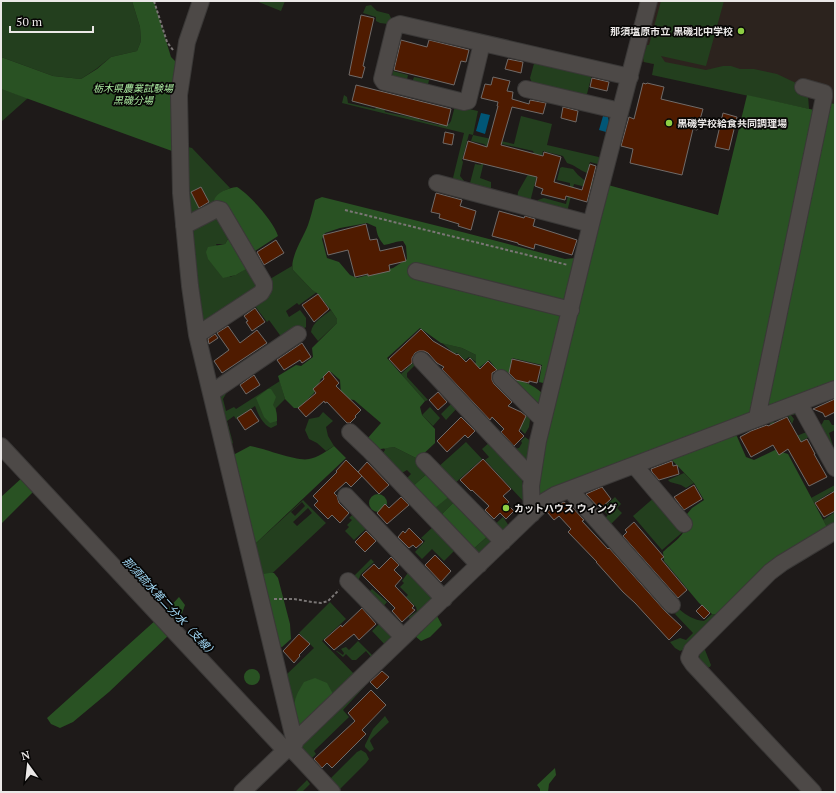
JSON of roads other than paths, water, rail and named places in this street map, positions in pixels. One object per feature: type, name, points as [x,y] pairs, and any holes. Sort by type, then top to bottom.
[{"type":"street","points":[[201,1],[187,42],[179,95],[181,193],[190,286],[197,335],[261,601],[290,747]]},
{"type":"street","points":[[532,514],[532,478],[538,441],[591,224],[649,1]]},
{"type":"street","points":[[482,43],[468,101],[464,102],[384,82],[382,79],[395,26],[400,24],[630,77]]},
{"type":"street","points":[[757,418],[824,97],[824,93],[820,91],[803,87]]},
{"type":"street","points":[[526,89],[620,111]]},
{"type":"street","points":[[437,183],[591,224]]},
{"type":"street","points":[[184,226],[217,209],[221,210],[264,284],[264,288],[261,293],[197,335]]},
{"type":"street","points":[[416,271],[571,310]]},
{"type":"street","points":[[211,393],[298,334]]},
{"type":"street","points":[[421,360],[532,478]]},
{"type":"street","points":[[501,378],[543,420]]},
{"type":"street","points":[[242,792],[545,501],[555,495],[835,389]]},
{"type":"street","points":[[799,403],[835,468]]},
{"type":"street","points":[[350,432],[370,451],[478,565]]},
{"type":"street","points":[[1,446],[332,792]]},
{"type":"street","points":[[424,461],[503,542]]},
{"type":"street","points":[[634,465],[684,524]]},
{"type":"street","points":[[570,490],[672,605]]},
{"type":"street","points":[[346,496],[444,599]]},
{"type":"street","points":[[813,792],[693,664],[690,658],[692,650],[770,572],[782,563],[835,531]]},
{"type":"street","points":[[348,581],[404,638]]},
{"type":"water","points":[[481,113],[490,115],[485,134],[476,131]]},
{"type":"water","points":[[603,116],[608,117],[609,122],[606,132],[599,130]]},
{"type":"place","name":"那須塩原市立 黒磯北中学校","points":[[741,31]]},
{"type":"place","name":"黒磯学校給食共同調理場","points":[[669,123]]},
{"type":"place","name":"カットハウス ウィング","points":[[506,508]]},
{"type":"park label","name":"栃木県農業試験場 黒磯分場","points":[[133,94]]},
{"type":"water label","name":"那須疏水第二分水（支線）","points":[[170,607]]}]
